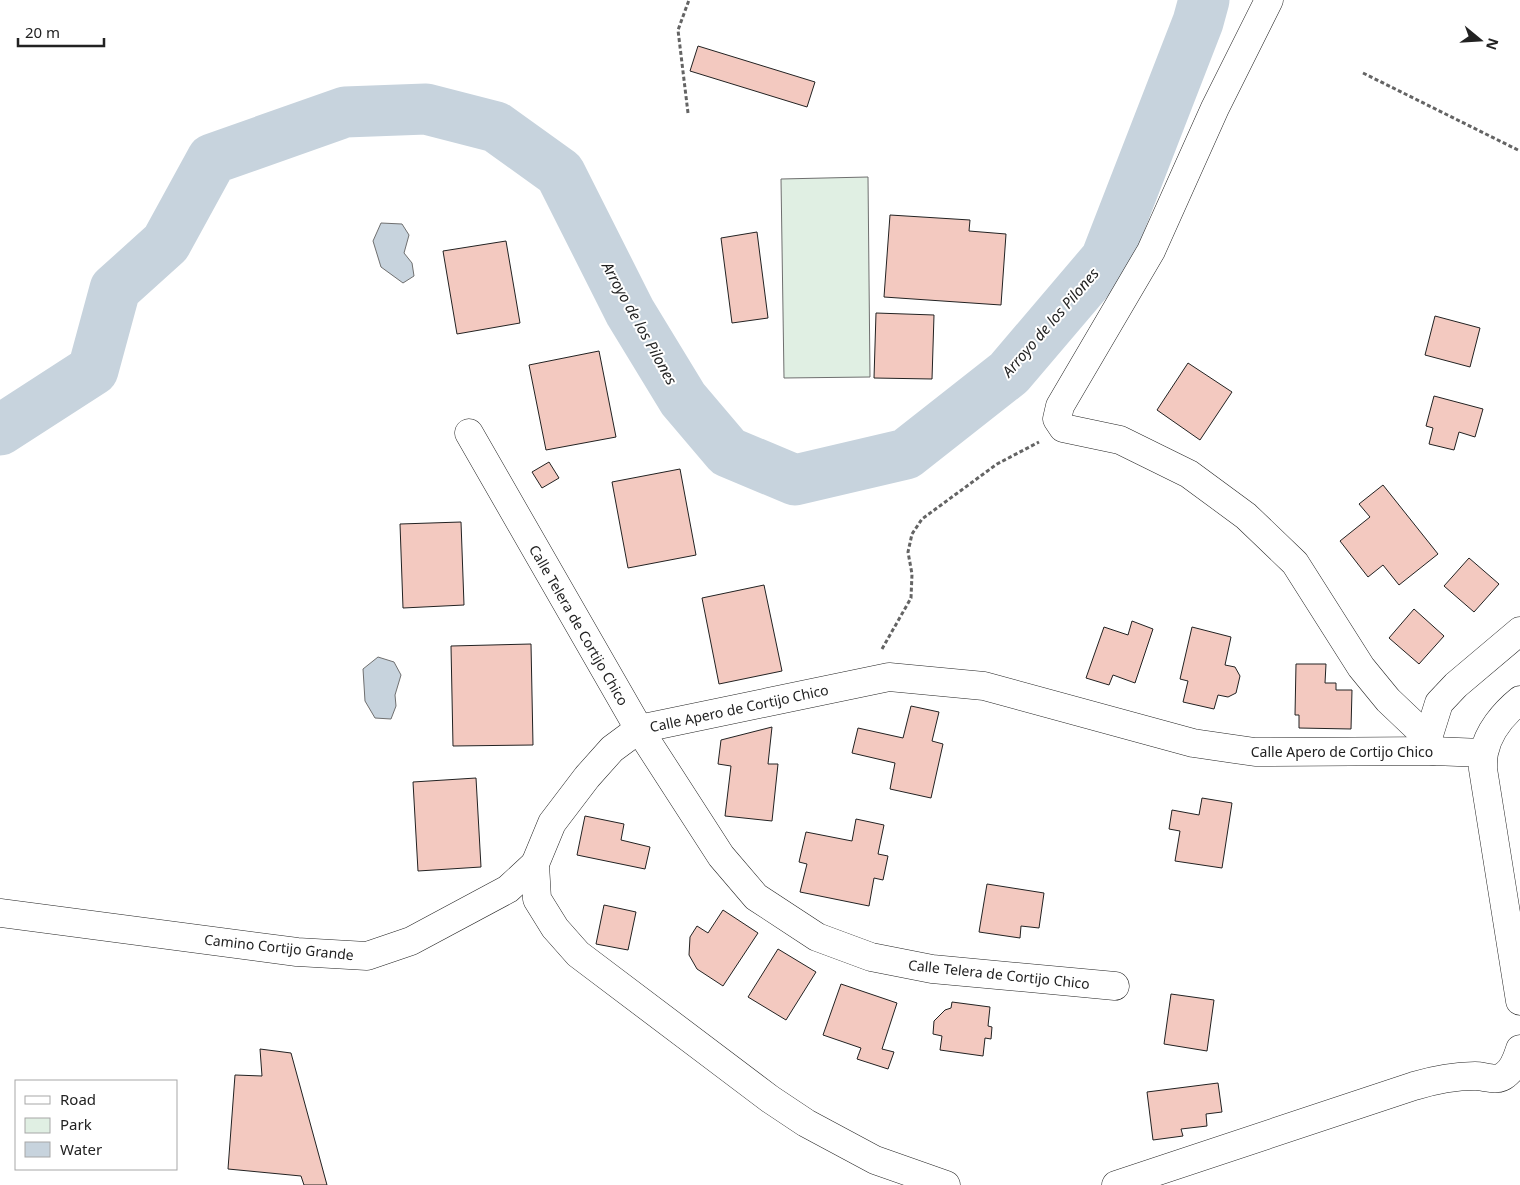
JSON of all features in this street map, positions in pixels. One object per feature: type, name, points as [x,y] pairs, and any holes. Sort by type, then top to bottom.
[{"type":"street","points":[[1269,0],[1214,108],[1151,252],[1060,406],[1057,419],[1063,428],[1120,440],[1189,474],[1246,516],[1295,563],[1361,667],[1388,700],[1430,745]]},
{"type":"street","name":"Calle Telera de Cortijo Chico","points":[[469,432],[639,728],[721,856],[756,897],[817,937],[871,957],[932,969],[1115,986]]},
{"type":"street","points":[[1430,745],[1439,703],[1456,685],[1520,631]]},
{"type":"street","name":"Calle Apero de Cortijo Chico","points":[[946,1185],[875,1160],[806,1123],[770,1099],[578,954],[555,928],[537,899],[535,864],[552,823],[612,748],[639,728],[889,677],[984,686],[1193,743],[1255,752],[1430,745],[1484,753]]},
{"type":"street","points":[[1520,700],[1505,713],[1497,725],[1484,753],[1483,769],[1520,1001]]},
{"type":"street","name":"Camino Cortijo Grande","points":[[0,913],[297,952],[367,956],[411,940],[508,889],[535,864]]},
{"type":"street","points":[[1116,1185],[1414,1086],[1456,1077],[1477,1076],[1493,1079],[1504,1076],[1514,1066],[1520,1048]]},
{"type":"path","points":[[688,0],[678,30],[688,113]]},
{"type":"path","points":[[1363,73],[1520,151]]},
{"type":"path","points":[[864,682],[911,598],[912,574],[908,552],[912,534],[922,519],[997,464],[1063,428]]},
{"type":"green space","points":[[868,177],[870,377],[784,378],[781,179]]},
{"type":"water","points":[[381,223],[402,224],[409,235],[404,253],[412,263],[414,276],[403,283],[381,267],[373,241]]},
{"type":"water","points":[[378,657],[394,662],[401,675],[395,695],[396,706],[391,719],[375,718],[365,701],[363,669]]},
{"type":"building","points":[[698,46],[815,82],[807,107],[690,71]]},
{"type":"building","points":[[890,215],[970,220],[969,231],[1006,234],[1001,305],[884,297]]},
{"type":"building","points":[[757,232],[768,318],[732,323],[721,238]]},
{"type":"building","points":[[506,241],[520,323],[457,334],[443,251]]},
{"type":"building","points":[[876,313],[934,315],[932,379],[874,378]]},
{"type":"building","points":[[1435,316],[1480,328],[1470,367],[1425,355]]},
{"type":"building","points":[[599,351],[616,437],[546,450],[529,365]]},
{"type":"building","points":[[1188,363],[1232,392],[1200,440],[1157,410]]},
{"type":"building","points":[[1434,396],[1483,409],[1475,437],[1459,432],[1454,450],[1429,444],[1433,428],[1426,426]]},
{"type":"building","points":[[549,462],[559,478],[542,488],[532,472]]},
{"type":"building","points":[[680,469],[696,555],[628,568],[612,482]]},
{"type":"building","points":[[1383,485],[1438,554],[1399,585],[1383,565],[1368,577],[1340,541],[1370,517],[1359,504]]},
{"type":"building","points":[[461,522],[464,605],[403,608],[400,524]]},
{"type":"building","points":[[1469,558],[1499,584],[1474,612],[1444,586]]},
{"type":"building","points":[[764,585],[782,671],[719,684],[702,598]]},
{"type":"building","points":[[1414,609],[1444,636],[1419,664],[1389,638]]},
{"type":"building","points":[[1132,621],[1153,629],[1135,683],[1113,675],[1109,685],[1086,678],[1104,627],[1128,635]]},
{"type":"building","points":[[1192,627],[1231,637],[1225,665],[1235,667],[1240,676],[1236,693],[1228,697],[1218,695],[1214,709],[1183,702],[1188,681],[1180,679]]},
{"type":"building","points":[[531,644],[533,745],[453,746],[451,646]]},
{"type":"building","points":[[1296,664],[1326,664],[1325,683],[1336,683],[1336,690],[1352,690],[1351,729],[1299,728],[1299,715],[1295,715]]},
{"type":"building","points":[[911,706],[939,712],[932,741],[943,744],[931,798],[890,789],[895,763],[852,753],[858,728],[903,738]]},
{"type":"building","points":[[772,727],[768,764],[778,764],[772,821],[725,816],[731,766],[718,764],[721,740]]},
{"type":"building","points":[[476,778],[481,867],[418,871],[413,782]]},
{"type":"building","points":[[1202,798],[1232,803],[1222,868],[1175,861],[1180,831],[1169,829],[1172,810],[1199,815]]},
{"type":"building","points":[[585,816],[624,824],[621,840],[650,847],[645,869],[577,855]]},
{"type":"building","points":[[856,819],[884,825],[878,854],[888,856],[883,880],[874,878],[869,906],[800,892],[807,864],[799,862],[806,832],[852,841]]},
{"type":"building","points":[[987,884],[1044,893],[1039,928],[1021,926],[1020,938],[979,932]]},
{"type":"building","points":[[604,905],[636,912],[628,950],[596,944]]},
{"type":"building","points":[[723,910],[758,933],[723,986],[697,969],[689,955],[690,937],[697,926],[708,933]]},
{"type":"building","points":[[778,949],[816,972],[786,1020],[748,997]]},
{"type":"building","points":[[841,984],[897,1003],[882,1049],[894,1052],[888,1069],[857,1059],[861,1048],[823,1035]]},
{"type":"building","points":[[1171,994],[1214,1000],[1207,1051],[1164,1044]]},
{"type":"building","points":[[952,1002],[990,1007],[988,1026],[992,1027],[991,1039],[985,1038],[983,1056],[940,1050],[942,1036],[933,1034],[934,1021],[945,1010],[951,1008]]},
{"type":"building","points":[[260,1049],[291,1053],[327,1185],[304,1185],[301,1176],[228,1169],[235,1075],[262,1076]]},
{"type":"building","points":[[1218,1083],[1222,1112],[1206,1114],[1207,1126],[1181,1129],[1183,1136],[1153,1140],[1147,1092]]},
{"type":"waterway","name":"Arroyo de los Pilones","points":[[0,430],[93,370],[115,289],[166,243],[212,159],[345,112],[426,109],[496,127],[560,173],[630,312],[683,399],[728,452],[795,480],[906,454],[1009,373],[1106,259],[1198,22],[1204,0]]}]
